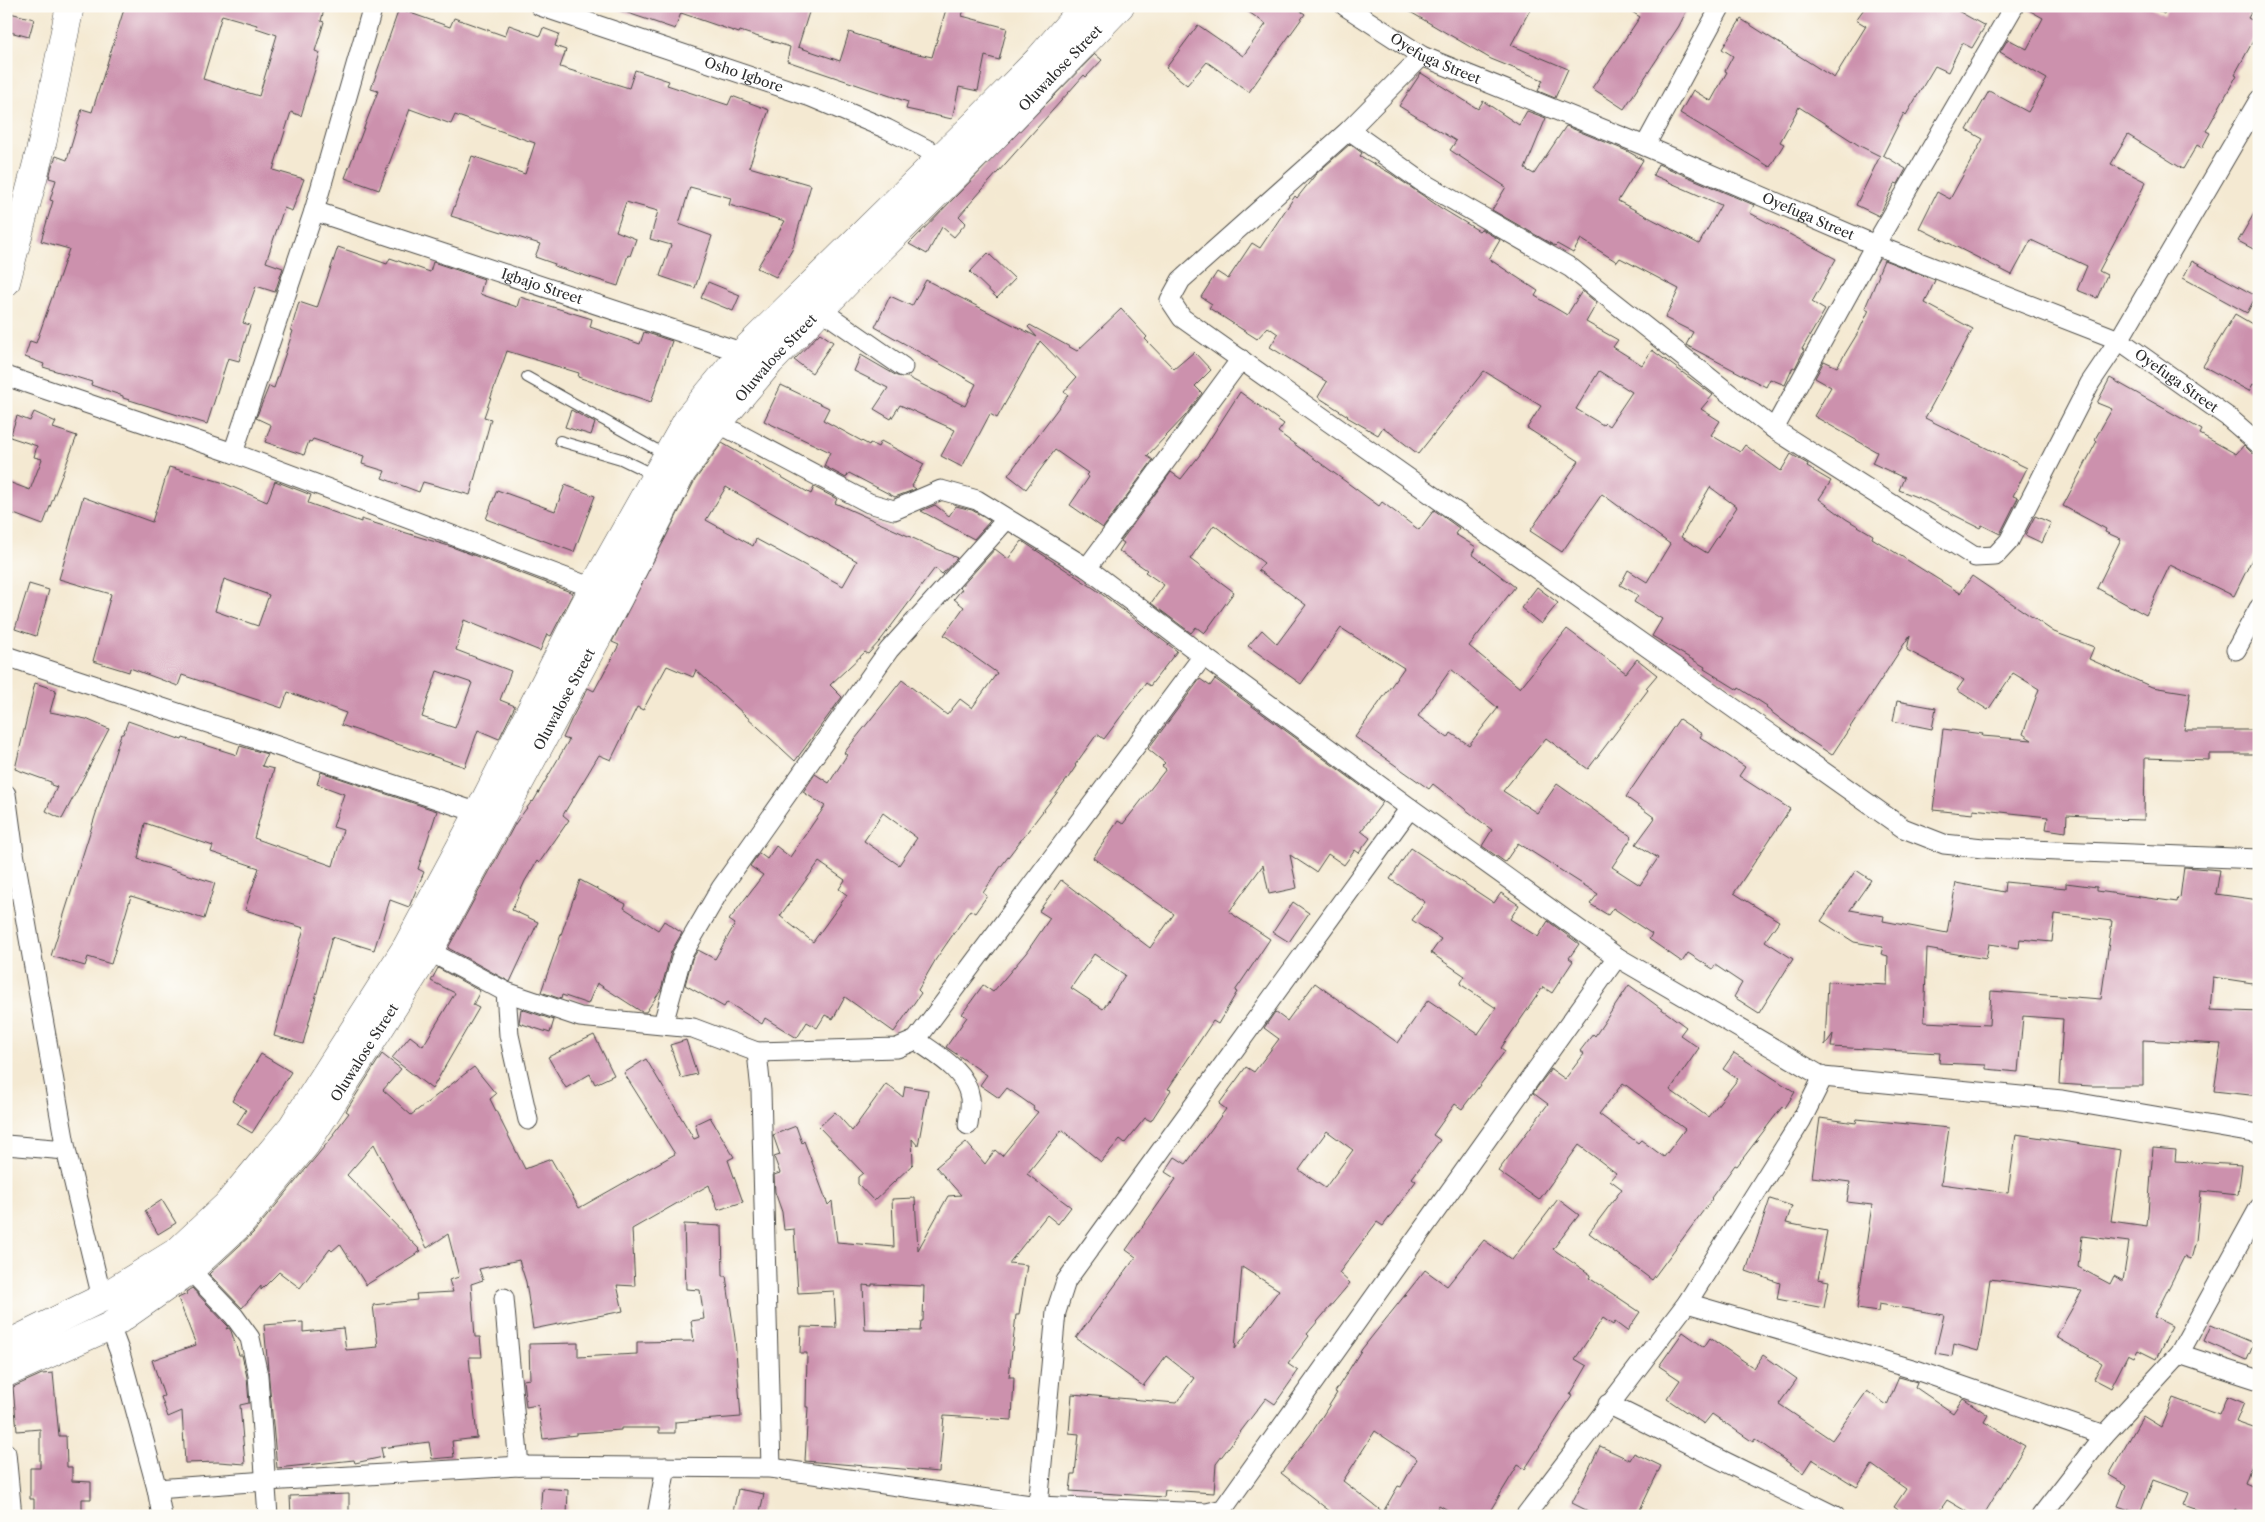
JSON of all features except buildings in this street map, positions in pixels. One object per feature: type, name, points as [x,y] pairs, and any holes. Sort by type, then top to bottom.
[{"type":"street","points":[[6,282],[43,140],[70,6]]},
{"type":"street","points":[[233,453],[314,211],[373,6]]},
{"type":"street","name":"Osho Igbore","points":[[540,6],[811,97],[887,129],[942,157]]},
{"type":"street","name":"Oluwalose Street","points":[[6,1373],[110,1326],[190,1270],[241,1223],[306,1144],[429,950],[593,588],[689,417],[742,353],[942,157],[985,131],[1038,60],[1085,6]]},
{"type":"street","name":"Oluwalose Street","points":[[6,1345],[102,1298],[178,1251],[227,1205],[292,1127],[489,816],[618,599],[673,486],[718,423],[770,362],[985,131],[1120,6]]},
{"type":"street","name":"Oyefuga Street","points":[[1345,6],[1422,56],[1645,146],[1875,245],[2119,340],[2228,417],[2259,444]]},
{"type":"street","points":[[1645,146],[1721,6]]},
{"type":"street","points":[[1774,429],[1875,245],[2014,6]]},
{"type":"street","points":[[1422,56],[1349,130],[1181,280],[1170,300],[1182,318],[1903,828],[1944,844],[1983,848],[2259,859]]},
{"type":"street","points":[[1349,130],[1425,184],[1571,268],[1774,429],[1975,557],[1995,556],[2009,541],[2090,383],[2119,340],[2259,100]]},
{"type":"street","name":"Igbajo Street","points":[[314,211],[770,362]]},
{"type":"street","points":[[820,310],[903,367]]},
{"type":"street","points":[[1087,568],[1241,359]]},
{"type":"street","points":[[6,376],[233,453],[593,588]]},
{"type":"street","points":[[718,423],[869,503],[894,510],[941,490],[977,500],[1006,520],[1087,568],[1410,808],[1617,957],[1823,1076],[2062,1100],[2259,1134]]},
{"type":"street","points":[[663,1024],[682,955],[722,888],[889,650],[1006,520]]},
{"type":"street","points":[[2236,650],[2259,608]]},
{"type":"street","points":[[6,656],[489,816]]},
{"type":"street","points":[[429,950],[506,992],[580,1017],[693,1028],[757,1052],[897,1048],[916,1040],[1203,656]]},
{"type":"street","points":[[6,794],[16,863],[66,1150],[102,1298]]},
{"type":"street","points":[[1038,1506],[1056,1312],[1066,1282],[1410,808]]},
{"type":"street","points":[[157,1489],[518,1466],[772,1468],[1038,1506],[1207,1513],[1223,1509],[1617,957]]},
{"type":"street","points":[[506,992],[509,1035],[528,1120]]},
{"type":"street","points":[[916,1040],[956,1069],[966,1083],[970,1099],[968,1125]]},
{"type":"street","points":[[757,1052],[762,1101],[772,1468]]},
{"type":"street","points":[[1525,1516],[1608,1404],[1687,1303],[1801,1121],[1823,1076]]},
{"type":"street","points":[[6,1145],[66,1150]]},
{"type":"street","points":[[2041,1516],[2104,1435],[2179,1354],[2259,1208]]},
{"type":"street","points":[[190,1270],[234,1316],[250,1338],[258,1375],[268,1516]]},
{"type":"street","points":[[504,1298],[518,1466]]},
{"type":"street","points":[[1687,1303],[1916,1370],[2104,1435]]},
{"type":"street","points":[[110,1326],[120,1353],[157,1489],[162,1516]]},
{"type":"street","points":[[2179,1354],[2259,1380]]},
{"type":"street","points":[[1608,1404],[1836,1516]]},
{"type":"street","points":[[6,1453],[12,1516]]},
{"type":"street","points":[[657,1516],[666,1467]]},
{"type":"lane","points":[[527,377],[661,465]]},
{"type":"lane","points":[[560,440],[621,460],[661,465]]}]
